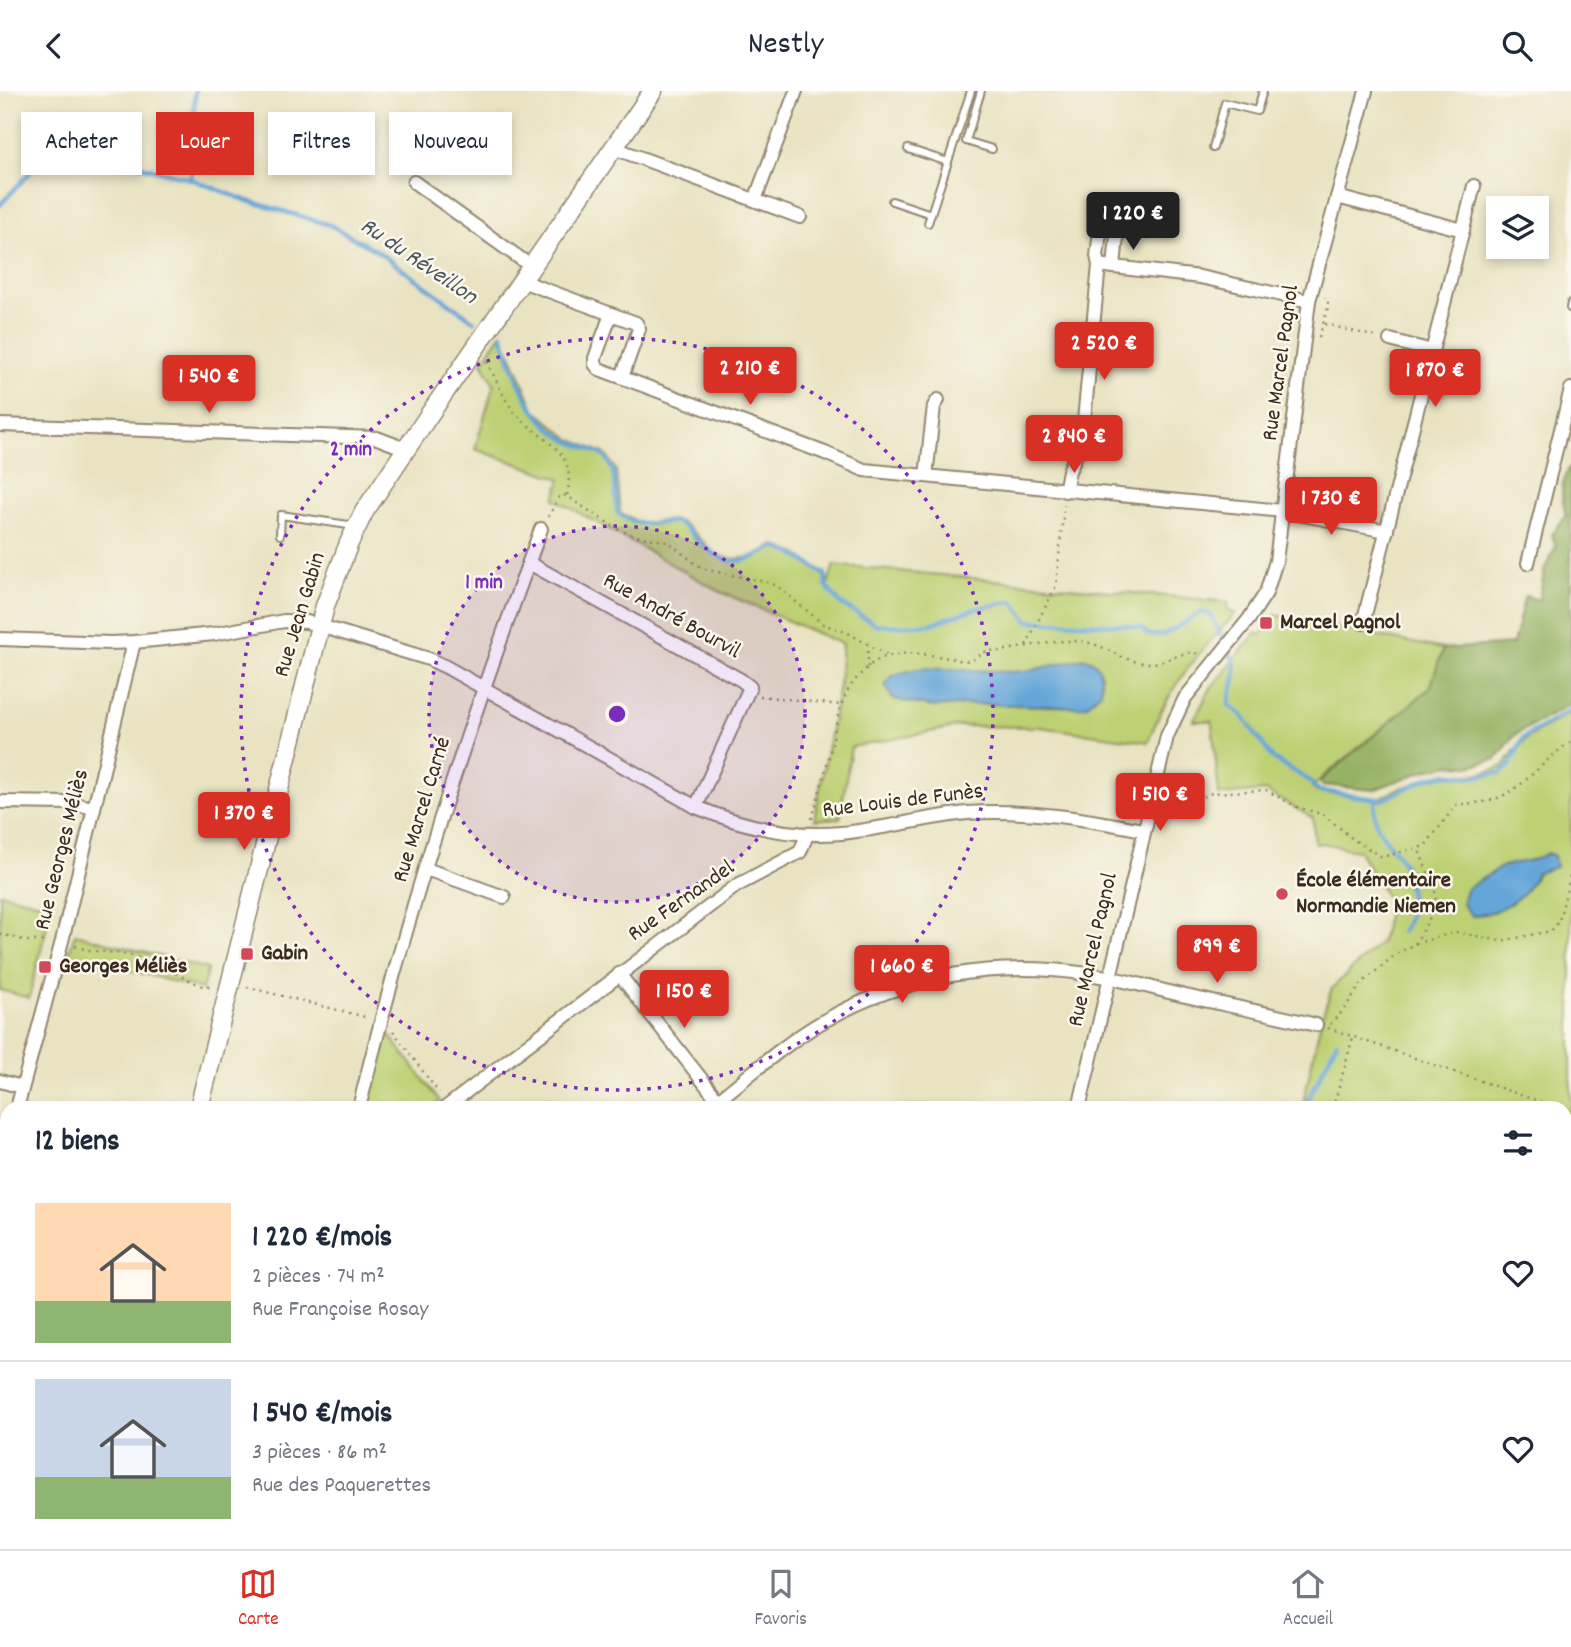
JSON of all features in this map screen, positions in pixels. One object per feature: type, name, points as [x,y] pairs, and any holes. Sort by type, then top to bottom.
[{"type":"street","name":"Rue Jean Gabin","points":[[201,1101],[328,628],[327,599],[357,526],[406,449],[653,91]]},
{"type":"street","points":[[755,200],[796,91]]},
{"type":"street","name":"Rue Marcel Pagnol","points":[[1081,1101],[1147,812],[1168,733],[1185,698],[1266,593],[1276,561],[1309,301],[1366,91]]},
{"type":"street","points":[[614,148],[800,218]]},
{"type":"street","points":[[414,182],[527,274],[636,323],[639,329],[622,377]]},
{"type":"street","points":[[1363,623],[1474,186]]},
{"type":"street","points":[[1337,197],[1463,230]]},
{"type":"street","points":[[1066,491],[1069,471],[1082,441],[1101,223],[1110,219],[1118,225],[1114,267]]},
{"type":"street","points":[[1099,265],[1200,277],[1309,301]]},
{"type":"street","points":[[611,314],[595,364],[599,369],[864,470],[1282,511],[1387,531]]},
{"type":"street","points":[[1390,340],[1432,351]]},
{"type":"street","points":[[1528,563],[1571,389]]},
{"type":"street","points":[[926,475],[934,406],[938,400]]},
{"type":"street","points":[[0,425],[377,438],[406,449]]},
{"type":"street","name":"Rue Marcel Carné","points":[[361,1101],[380,1021],[483,687],[541,529]]},
{"type":"street","name":"Rue André Bourvil","points":[[529,563],[750,687],[696,807]]},
{"type":"street","name":"Rue Louis de Funès","points":[[0,639],[134,642],[214,634],[284,621],[307,622],[429,659],[696,807],[734,823],[807,835],[841,833],[966,813],[1000,812],[1061,816],[1143,830]]},
{"type":"street","name":"Rue Georges Méliès","points":[[19,1101],[62,941],[134,642]]},
{"type":"street","points":[[0,802],[69,803],[94,808]]},
{"type":"street","name":"Rue Fernandel","points":[[454,1101],[736,886],[800,852],[807,835]]},
{"type":"street","points":[[426,869],[504,897]]},
{"type":"street","points":[[722,1101],[799,1036],[824,1021],[869,999],[917,982],[965,971],[1027,969],[1091,974],[1321,1026]]},
{"type":"street","points":[[619,974],[714,1101]]},
{"type":"street","points":[[0,1081],[22,1087]]},
{"type":"lane","points":[[928,223],[971,91]]},
{"type":"lane","points":[[981,91],[966,141],[992,149]]},
{"type":"lane","points":[[1213,148],[1225,103],[1257,111],[1264,91]]},
{"type":"lane","points":[[908,149],[948,162]]},
{"type":"lane","points":[[892,201],[931,213]]},
{"type":"lane","points":[[280,535],[281,515],[357,526]]},
{"type":"path","points":[[1324,323],[1390,340]]},
{"type":"path","points":[[473,351],[484,358],[512,409],[567,461],[571,478],[568,495]]},
{"type":"path","points":[[1026,645],[1056,586],[1066,491]]},
{"type":"path","points":[[541,529],[559,497],[568,495],[619,530],[668,543],[708,570],[777,586],[815,619],[889,656]]},
{"type":"path","points":[[807,835],[845,695],[868,667],[889,656],[918,653],[970,661],[987,651],[1026,645],[1086,642],[1129,661],[1155,663],[1191,652],[1215,659]]},
{"type":"path","points":[[868,644],[868,667]]},
{"type":"path","points":[[747,692],[841,705]]},
{"type":"path","points":[[1147,812],[1179,808],[1212,793],[1266,790],[1297,807],[1324,815],[1354,840],[1377,855],[1386,856],[1425,846],[1456,805],[1500,798],[1556,751],[1571,742]]},
{"type":"path","points":[[1415,944],[1437,900],[1432,878],[1418,848]]},
{"type":"path","points":[[1321,1026],[1342,1012],[1362,983],[1396,954],[1415,944],[1457,932],[1501,941],[1551,931],[1559,921],[1571,872]]},
{"type":"path","points":[[0,934],[27,941],[62,941],[94,951],[129,955],[165,967],[187,980],[206,986],[219,980],[380,1021],[391,1028],[442,1101]]},
{"type":"path","points":[[1321,1026],[1538,1101]]},
{"type":"path","points":[[1335,1101],[1353,1036]]},
{"type":"green space","points":[[502,333],[534,409],[570,439],[604,453],[610,460],[616,470],[620,513],[640,523],[675,520],[683,523],[717,555],[732,559],[751,557],[775,545],[797,554],[826,574],[828,584],[834,565],[1228,602],[1228,611],[1236,613],[1184,673],[1165,704],[1148,742],[1040,727],[961,726],[851,747],[840,818],[814,820],[839,686],[842,644],[721,592],[555,499],[561,479],[475,449],[494,384],[482,362]]},
{"type":"green space","points":[[1571,466],[1571,704],[1516,734],[1496,759],[1469,766],[1451,765],[1429,769],[1373,790],[1323,785],[1319,782],[1430,688],[1443,649],[1513,644],[1525,596],[1539,600],[1545,568],[1556,546],[1552,535],[1566,515],[1562,489],[1564,478]]},
{"type":"green space","points":[[1275,615],[1443,649],[1430,688],[1323,777],[1312,788],[1317,792],[1379,799],[1395,790],[1447,773],[1472,775],[1494,770],[1504,766],[1514,751],[1528,738],[1571,712],[1571,1101],[1304,1101],[1321,1020],[1332,988],[1381,942],[1390,903],[1359,851],[1323,843],[1315,844],[1313,818],[1265,791],[1219,795],[1212,721],[1193,721],[1211,688],[1256,633],[1261,635]]},
{"type":"green space","points":[[0,893],[52,906],[29,998],[0,990]]},
{"type":"green space","points":[[75,934],[208,969],[202,989],[68,955]]},
{"type":"green space","points":[[387,1032],[440,1101],[370,1101]]},
{"type":"water","points":[[1085,658],[1098,666],[1101,692],[1087,705],[1079,707],[980,704],[933,707],[893,699],[885,685],[893,675],[922,668],[1012,672]]},
{"type":"water","points":[[1548,853],[1554,856],[1556,867],[1537,873],[1518,897],[1502,908],[1472,916],[1462,904],[1466,889],[1503,866],[1536,859]]},
{"type":"waterway","points":[[191,179],[195,91]]},
{"type":"waterway","name":"Ru du Réveillon","points":[[0,205],[46,155],[54,149],[69,147],[191,179],[245,200],[330,225],[377,251],[474,321]]},
{"type":"waterway","name":"Ru du Réveillon","points":[[502,334],[517,379],[531,406],[541,418],[565,439],[599,453],[608,461],[615,480],[618,514],[628,520],[648,524],[679,523],[714,554],[732,561],[741,561],[775,547],[794,554],[825,574],[826,586],[841,604],[875,624],[931,624],[975,609],[1013,601],[1028,621],[1124,625],[1141,628],[1148,635],[1164,635],[1202,612],[1210,614],[1235,666],[1229,705],[1243,716],[1273,759],[1310,781],[1320,791],[1383,800],[1428,778],[1452,774],[1473,777],[1500,773],[1509,767],[1523,738],[1571,710]]},
{"type":"waterway","points":[[1376,799],[1375,819],[1378,827],[1403,863],[1408,878],[1410,910],[1401,932]]},
{"type":"waterway","points":[[1307,1101],[1337,1041]]},
{"type":"place","name":"Marcel Pagnol","points":[[1266,623]]},
{"type":"place","name":"École élémentaire Normandie Niemen","points":[[1282,894]]},
{"type":"place","name":"Gabin","points":[[247,954]]},
{"type":"place","name":"Georges Méliès","points":[[45,967]]}]
